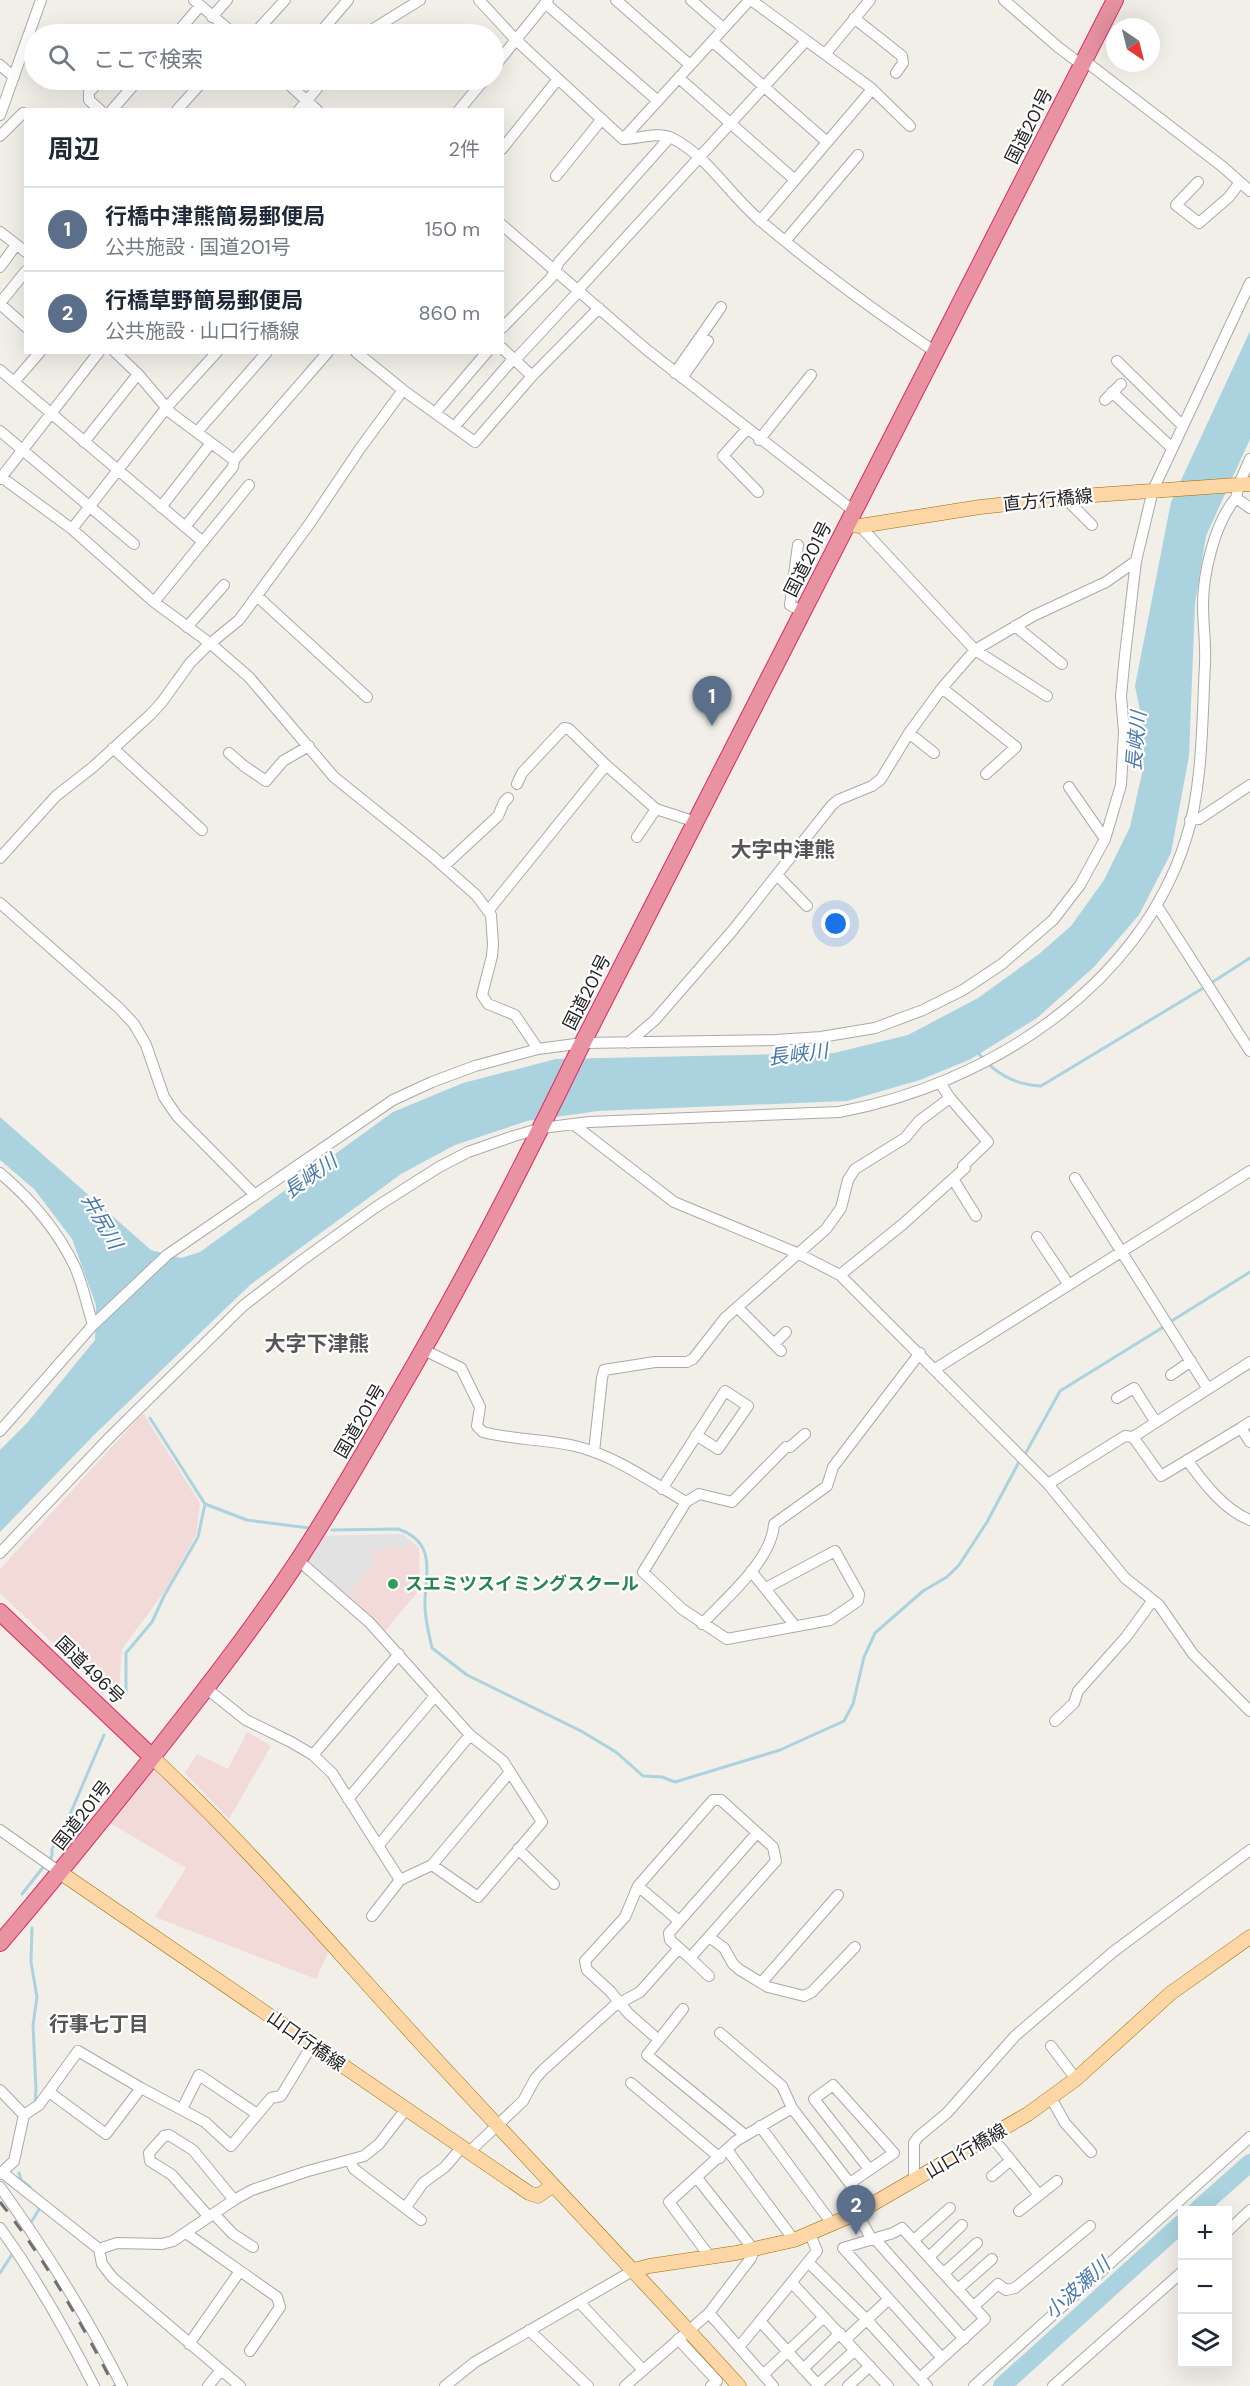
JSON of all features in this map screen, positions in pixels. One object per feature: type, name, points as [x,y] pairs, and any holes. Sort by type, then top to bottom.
[{"type":"highway","name":"国道201号","points":[[0,1944],[61,1873],[207,1689],[298,1560],[363,1456],[424,1350],[484,1240],[803,612],[854,521],[934,351],[1115,0]]},
{"type":"highway","name":"国道496号","points":[[0,1612],[152,1757]]},
{"type":"main road","name":"直方行橋線","points":[[854,521],[1157,490],[1238,488]]},
{"type":"main road","points":[[152,1757],[225,1829],[552,2186],[634,2270],[684,2335],[739,2386]]},
{"type":"main road","name":"山口行橋線","points":[[61,1873],[535,2197],[552,2186]]},
{"type":"main road","name":"山口行橋線","points":[[634,2270],[754,2250],[794,2240],[863,2210],[992,2137],[1051,2098],[1076,2079],[1171,1993],[1250,1937]]},
{"type":"street","points":[[32,24],[40,0]]},
{"type":"street","points":[[212,17],[227,0]]},
{"type":"street","points":[[263,24],[285,0]]},
{"type":"street","points":[[327,24],[348,0]]},
{"type":"street","points":[[381,24],[420,0]]},
{"type":"street","points":[[479,0],[503,24]]},
{"type":"street","points":[[616,0],[690,65]]},
{"type":"street","points":[[691,0],[723,28]]},
{"type":"street","points":[[826,53],[870,0]]},
{"type":"street","points":[[1004,0],[1058,47],[1082,65],[1089,64],[1129,93],[1250,191]]},
{"type":"street","points":[[504,55],[546,1],[658,101]]},
{"type":"street","points":[[623,139],[748,2],[826,53],[871,88],[910,126]]},
{"type":"street","points":[[183,24],[197,3],[221,24]]},
{"type":"street","points":[[855,18],[902,56],[903,63],[896,73]]},
{"type":"street","points":[[504,25],[516,40],[623,139],[636,139],[656,134],[670,137],[698,158],[760,221],[934,351]]},
{"type":"street","points":[[712,41],[827,142]]},
{"type":"street","points":[[453,427],[803,44]]},
{"type":"street","points":[[0,115],[24,47]]},
{"type":"street","points":[[0,65],[14,77]]},
{"type":"street","points":[[679,78],[795,180]]},
{"type":"street","points":[[504,146],[558,79]]},
{"type":"street","points":[[91,90],[89,100],[98,108]]},
{"type":"street","points":[[114,108],[129,90]]},
{"type":"street","points":[[179,108],[195,90]]},
{"type":"street","points":[[295,90],[315,108]]},
{"type":"street","points":[[300,108],[315,90]]},
{"type":"street","points":[[461,108],[476,90]]},
{"type":"street","points":[[760,221],[869,93]]},
{"type":"street","points":[[0,136],[24,114]]},
{"type":"street","points":[[556,176],[602,119]]},
{"type":"street","points":[[504,326],[551,278],[554,269],[670,137]]},
{"type":"street","points":[[786,240],[858,155]]},
{"type":"street","points":[[1198,182],[1176,205],[1199,223],[1229,197],[1240,182]]},
{"type":"street","points":[[504,230],[747,429],[854,521],[975,650],[1047,696]]},
{"type":"street","points":[[0,232],[24,251]]},
{"type":"street","points":[[0,267],[16,245]]},
{"type":"street","points":[[21,323],[0,304],[24,274]]},
{"type":"street","points":[[0,1431],[93,1325],[167,1255],[393,1100],[464,1070],[538,1049],[628,1043],[776,1040],[821,1037],[875,1028],[923,1010],[963,990],[1002,964],[1053,920],[1080,885],[1105,839],[1121,785],[1124,732],[1121,696],[1136,561],[1157,490],[1173,448],[1250,283]]},
{"type":"street","points":[[679,375],[722,307]]},
{"type":"street","points":[[358,354],[403,390],[475,442],[532,375],[599,308]]},
{"type":"street","points":[[679,375],[708,342]]},
{"type":"street","points":[[504,350],[532,375]]},
{"type":"street","points":[[14,382],[38,354]]},
{"type":"street","points":[[97,354],[1,478],[72,529],[154,602],[211,644],[249,677],[341,783],[444,866],[476,895],[490,915],[492,956],[482,995],[488,1004],[515,1015],[538,1049]]},
{"type":"street","points":[[117,354],[138,374],[171,413],[234,460]]},
{"type":"street","points":[[72,529],[167,407],[215,354]]},
{"type":"street","points":[[197,432],[265,354]]},
{"type":"street","points":[[185,527],[232,467],[234,460],[326,354]]},
{"type":"street","points":[[435,413],[485,354]]},
{"type":"street","points":[[1118,361],[1183,426]]},
{"type":"street","points":[[0,370],[203,542]]},
{"type":"street","points":[[84,442],[138,374]]},
{"type":"street","points":[[759,440],[811,375]]},
{"type":"street","points":[[0,858],[56,796],[93,767],[162,702],[190,663],[239,620],[258,597],[403,390]]},
{"type":"street","points":[[1112,392],[1173,448]]},
{"type":"street","points":[[747,429],[723,456],[758,492]]},
{"type":"street","points":[[0,431],[134,544]]},
{"type":"street","points":[[161,507],[211,443]]},
{"type":"street","points":[[0,1553],[110,1437],[243,1306],[376,1207],[439,1167],[468,1152],[543,1125],[839,1112],[877,1105],[940,1083],[996,1057],[1040,1029],[1088,988],[1135,940],[1157,906],[1187,837],[1199,771],[1206,650],[1203,603],[1206,578],[1216,537],[1250,459]]},
{"type":"street","points":[[154,602],[249,484]]},
{"type":"street","points":[[1238,488],[1250,508]]},
{"type":"street","points":[[1065,498],[1092,525]]},
{"type":"street","points":[[798,545],[790,605],[803,612]]},
{"type":"street","points":[[628,1043],[655,1020],[733,930],[837,800],[872,786],[881,779],[909,733],[942,688],[975,650],[1015,626],[1106,582],[1136,561]]},
{"type":"street","points":[[187,627],[224,585]]},
{"type":"street","points":[[258,597],[367,697]]},
{"type":"street","points":[[1015,626],[1062,664]]},
{"type":"street","points":[[942,688],[1016,747],[986,774]]},
{"type":"street","points":[[517,784],[522,773],[564,728],[569,729],[656,810],[696,822]]},
{"type":"street","points":[[909,733],[934,753]]},
{"type":"street","points":[[229,753],[266,781],[283,761],[309,746]]},
{"type":"street","points":[[113,748],[202,830]]},
{"type":"street","points":[[488,911],[606,765]]},
{"type":"street","points":[[1190,820],[1199,819],[1250,785]]},
{"type":"street","points":[[1069,787],[1105,839]]},
{"type":"street","points":[[444,866],[498,816],[508,798]]},
{"type":"street","points":[[637,837],[656,810]]},
{"type":"street","points":[[777,875],[807,906]]},
{"type":"street","points":[[0,903],[103,993],[134,1024],[152,1059],[164,1097],[177,1116],[255,1195]]},
{"type":"street","points":[[1157,906],[1250,1051]]},
{"type":"street","points":[[840,1275],[903,1224],[953,1179],[988,1142],[940,1083]]},
{"type":"street","points":[[594,1452],[604,1370],[655,1362],[687,1362],[693,1359],[725,1318],[797,1253],[820,1236],[834,1220],[845,1197],[850,1175],[855,1168],[904,1138],[919,1121],[950,1098]]},
{"type":"street","points":[[573,1124],[674,1202],[797,1253],[840,1275],[1048,1484],[1125,1578],[1159,1605],[1193,1654],[1250,1711]]},
{"type":"street","points":[[935,1369],[1250,1171]]},
{"type":"street","points":[[0,1173],[28,1198],[58,1237],[75,1269],[93,1325]]},
{"type":"street","points":[[1075,1178],[1208,1389]]},
{"type":"street","points":[[953,1179],[976,1216]]},
{"type":"street","points":[[1090,1202],[1100,1195]]},
{"type":"street","points":[[1037,1237],[1069,1285]]},
{"type":"street","points":[[737,1307],[778,1347],[786,1332]]},
{"type":"street","points":[[424,1350],[461,1368],[480,1407],[477,1426],[483,1432],[574,1446],[594,1452],[686,1502]]},
{"type":"street","points":[[702,1624],[751,1570],[770,1545],[774,1524],[827,1486],[833,1467],[920,1353]]},
{"type":"street","points":[[1171,1375],[1191,1361]]},
{"type":"street","points":[[1048,1484],[1125,1436],[1132,1437],[1250,1362]]},
{"type":"street","points":[[1117,1398],[1134,1388],[1155,1421]]},
{"type":"street","points":[[662,1489],[724,1390],[748,1406],[718,1449],[696,1435]]},
{"type":"street","points":[[1132,1437],[1161,1476],[1245,1425],[1250,1442]]},
{"type":"street","points":[[766,1588],[835,1551],[859,1594],[858,1601],[831,1620],[727,1640],[682,1609],[643,1572],[686,1502],[699,1494],[732,1502],[786,1448],[805,1434]]},
{"type":"street","points":[[1187,1460],[1203,1482],[1218,1497],[1250,1520]]},
{"type":"street","points":[[298,1560],[347,1602],[399,1654],[470,1735],[503,1761],[542,1822],[478,1897],[432,1865]]},
{"type":"street","points":[[751,1570],[795,1626]]},
{"type":"street","points":[[1055,1721],[1074,1703],[1078,1691],[1153,1600]]},
{"type":"street","points":[[313,1755],[399,1654]]},
{"type":"street","points":[[207,1689],[246,1720],[313,1755],[332,1773],[400,1880]]},
{"type":"street","points":[[348,1799],[435,1696]]},
{"type":"street","points":[[378,1846],[470,1735]]},
{"type":"street","points":[[372,1916],[400,1880],[432,1865],[510,1772]]},
{"type":"street","points":[[653,2035],[629,2014],[584,1965],[625,1917],[638,1886],[713,1800],[721,1800],[773,1847],[776,1861],[690,1958]]},
{"type":"street","points":[[0,1830],[61,1873]]},
{"type":"street","points":[[709,1976],[670,1940],[669,1934],[757,1833]]},
{"type":"street","points":[[519,1849],[554,1884]]},
{"type":"street","points":[[914,2181],[914,2143],[918,2137],[947,2113],[955,2101],[975,2083],[1015,2036],[1113,1952],[1250,1850]]},
{"type":"street","points":[[638,1886],[679,1921]]},
{"type":"street","points":[[762,1982],[838,1895]]},
{"type":"street","points":[[709,1936],[724,1948],[733,1964],[768,1987],[804,1996],[812,1992],[855,1947]]},
{"type":"street","points":[[406,2207],[423,2184],[497,2126],[523,2101],[538,2074],[614,2006],[640,1992],[678,1948]]},
{"type":"street","points":[[683,2008],[647,2055],[745,2135]]},
{"type":"street","points":[[720,2033],[782,2086],[792,2108],[850,2183],[874,2239],[964,2339]]},
{"type":"street","points":[[240,2386],[113,2278],[102,2264],[99,2249],[2,2174],[14,2161],[24,2115],[39,2105],[78,2051],[205,2122],[231,2146],[271,2098],[281,2096],[312,2045]]},
{"type":"street","points":[[1051,2046],[1076,2079]]},
{"type":"street","points":[[182,2109],[199,2075],[257,2114]]},
{"type":"street","points":[[630,2084],[724,2154],[794,2240]]},
{"type":"street","points":[[850,2183],[894,2152],[834,2085],[814,2100],[869,2169]]},
{"type":"street","points":[[49,2092],[106,2134],[141,2088]]},
{"type":"street","points":[[0,2090],[24,2115]]},
{"type":"street","points":[[1051,2098],[1065,2123],[1091,2152]]},
{"type":"street","points":[[710,2258],[669,2202],[745,2135],[792,2108]]},
{"type":"street","points":[[99,2249],[117,2243],[162,2244],[173,2241],[234,2200],[272,2182],[359,2159],[376,2148],[406,2109]]},
{"type":"street","points":[[760,2126],[833,2225]]},
{"type":"street","points":[[234,2200],[193,2150],[169,2135],[164,2136],[149,2153],[150,2161],[172,2175],[211,2216],[253,2247]]},
{"type":"street","points":[[992,2137],[1039,2195]]},
{"type":"street","points":[[974,2386],[1250,2137]]},
{"type":"street","points":[[992,2176],[1011,2160]]},
{"type":"street","points":[[350,2161],[354,2169],[421,2220]]},
{"type":"street","points":[[625,2386],[709,2313],[751,2258],[754,2250],[697,2178]]},
{"type":"street","points":[[1019,2211],[1057,2181]]},
{"type":"street","points":[[0,2187],[44,2248],[76,2300],[122,2386]]},
{"type":"street","points":[[914,2240],[950,2208]]},
{"type":"street","points":[[1232,2226],[1250,2210]]},
{"type":"street","points":[[929,2257],[962,2225]]},
{"type":"street","points":[[974,2306],[998,2284],[1006,2290],[1015,2288],[1090,2226]]},
{"type":"street","points":[[0,2228],[59,2317],[94,2386]]},
{"type":"street","points":[[808,2262],[867,2320],[924,2382],[942,2358],[985,2319],[903,2228],[843,2248],[942,2358]]},
{"type":"street","points":[[186,2233],[277,2297],[280,2307],[250,2351]]},
{"type":"street","points":[[739,2347],[817,2251],[810,2234]]},
{"type":"street","points":[[944,2273],[977,2242]]},
{"type":"street","points":[[958,2289],[992,2259]]},
{"type":"street","points":[[445,2386],[475,2361],[634,2270]]},
{"type":"street","points":[[189,2344],[240,2271]]},
{"type":"street","points":[[1053,2386],[1178,2276]]},
{"type":"street","points":[[792,2283],[843,2336],[885,2385]]},
{"type":"street","points":[[803,2369],[843,2336],[867,2320],[889,2300]]},
{"type":"street","points":[[579,2302],[643,2370]]},
{"type":"street","points":[[709,2313],[773,2386]]},
{"type":"street","points":[[764,2375],[824,2317]]},
{"type":"street","points":[[760,2321],[818,2385],[855,2350]]},
{"type":"street","points":[[529,2330],[588,2386]]},
{"type":"street","points":[[684,2335],[717,2381],[711,2386]]},
{"type":"street","points":[[848,2386],[870,2366]]},
{"type":"street","points":[[208,2386],[221,2370]]},
{"type":"shaded area","points":[[143,1413],[200,1503],[196,1535],[167,1588],[122,1649],[119,1688],[85,1674],[0,1593],[0,1569]]},
{"type":"shaded area","points":[[402,1534],[411,1542],[406,1547],[371,1550],[373,1565],[346,1597],[305,1561],[325,1536]]},
{"type":"shaded area","points":[[403,1534],[419,1548],[420,1589],[385,1631],[305,1561],[325,1536]]},
{"type":"shaded area","points":[[247,1732],[271,1746],[229,1819],[185,1773],[197,1754],[228,1769]]},
{"type":"shaded area","points":[[152,1757],[331,1946],[316,1979],[155,1917],[186,1868],[103,1819]]},
{"type":"water","points":[[1250,331],[1250,439],[1206,536],[1195,604],[1189,756],[1171,853],[1139,915],[1094,967],[1037,1018],[971,1059],[920,1080],[847,1101],[598,1111],[527,1121],[455,1145],[401,1174],[250,1285],[94,1435],[0,1532],[0,1450],[28,1422],[95,1340],[96,1305],[72,1239],[34,1189],[0,1160],[0,1117],[151,1250],[181,1258],[200,1252],[393,1112],[463,1083],[556,1059],[834,1053],[908,1035],[978,998],[1039,954],[1071,926],[1104,880],[1130,827],[1142,773],[1141,716],[1135,686],[1171,502]]},
{"type":"waterway","points":[[1211,983],[1250,958]]},
{"type":"waterway","points":[[978,1053],[1006,1077],[1022,1083],[1041,1086],[1205,987]]},
{"type":"waterway","points":[[1170,1322],[1250,1272]]},
{"type":"waterway","points":[[1024,1456],[1060,1391],[1165,1326]]},
{"type":"waterway","points":[[150,1418],[205,1504],[247,1520],[309,1528]]},
{"type":"waterway","points":[[332,1530],[398,1529],[410,1535],[424,1550],[426,1559],[425,1613],[432,1648],[467,1675],[581,1731],[616,1752],[643,1776],[662,1777],[675,1782],[780,1750],[844,1721],[853,1704],[864,1657],[875,1633],[923,1591],[947,1577],[959,1565],[987,1522],[1020,1460]]},
{"type":"waterway","points":[[126,1692],[126,1653],[152,1622],[164,1596],[198,1537],[205,1504]]},
{"type":"waterway","points":[[22,1894],[52,1856],[52,1849],[68,1819],[104,1735]]},
{"type":"waterway","points":[[32,1928],[31,1962],[37,1997],[33,2025],[35,2103]]},
{"type":"waterway","name":"小波瀬川","points":[[1202,2206],[1250,2163]]},
{"type":"waterway","points":[[19,2173],[21,2180],[30,2187]]},
{"type":"waterway","points":[[32,2221],[41,2206]]},
{"type":"waterway","name":"小波瀬川","points":[[1002,2386],[1178,2227]]},
{"type":"waterway","points":[[0,2273],[13,2253]]},
{"type":"railway","points":[[0,2202],[32,2245],[61,2291],[114,2386]]},
{"type":"place","name":"行橋中津熊簡易郵便局","points":[[712,726]]},
{"type":"place","name":"スエミツスイミングスクール","points":[[393,1584]]},
{"type":"place","name":"行橋草野簡易郵便局","points":[[856,2235]]},
{"type":"district","name":"大字中津熊","points":[[783,850]]},
{"type":"district","name":"大字下津熊","points":[[317,1344]]},
{"type":"district","name":"行事七丁目","points":[[99,2024]]},
{"type":"water label","name":"長峡川","points":[[1136,741]]},
{"type":"water label","name":"長峡川","points":[[798,1054]]},
{"type":"water label","name":"長峡川","points":[[310,1176]]},
{"type":"water label","name":"井尻川","points":[[102,1221]]}]
